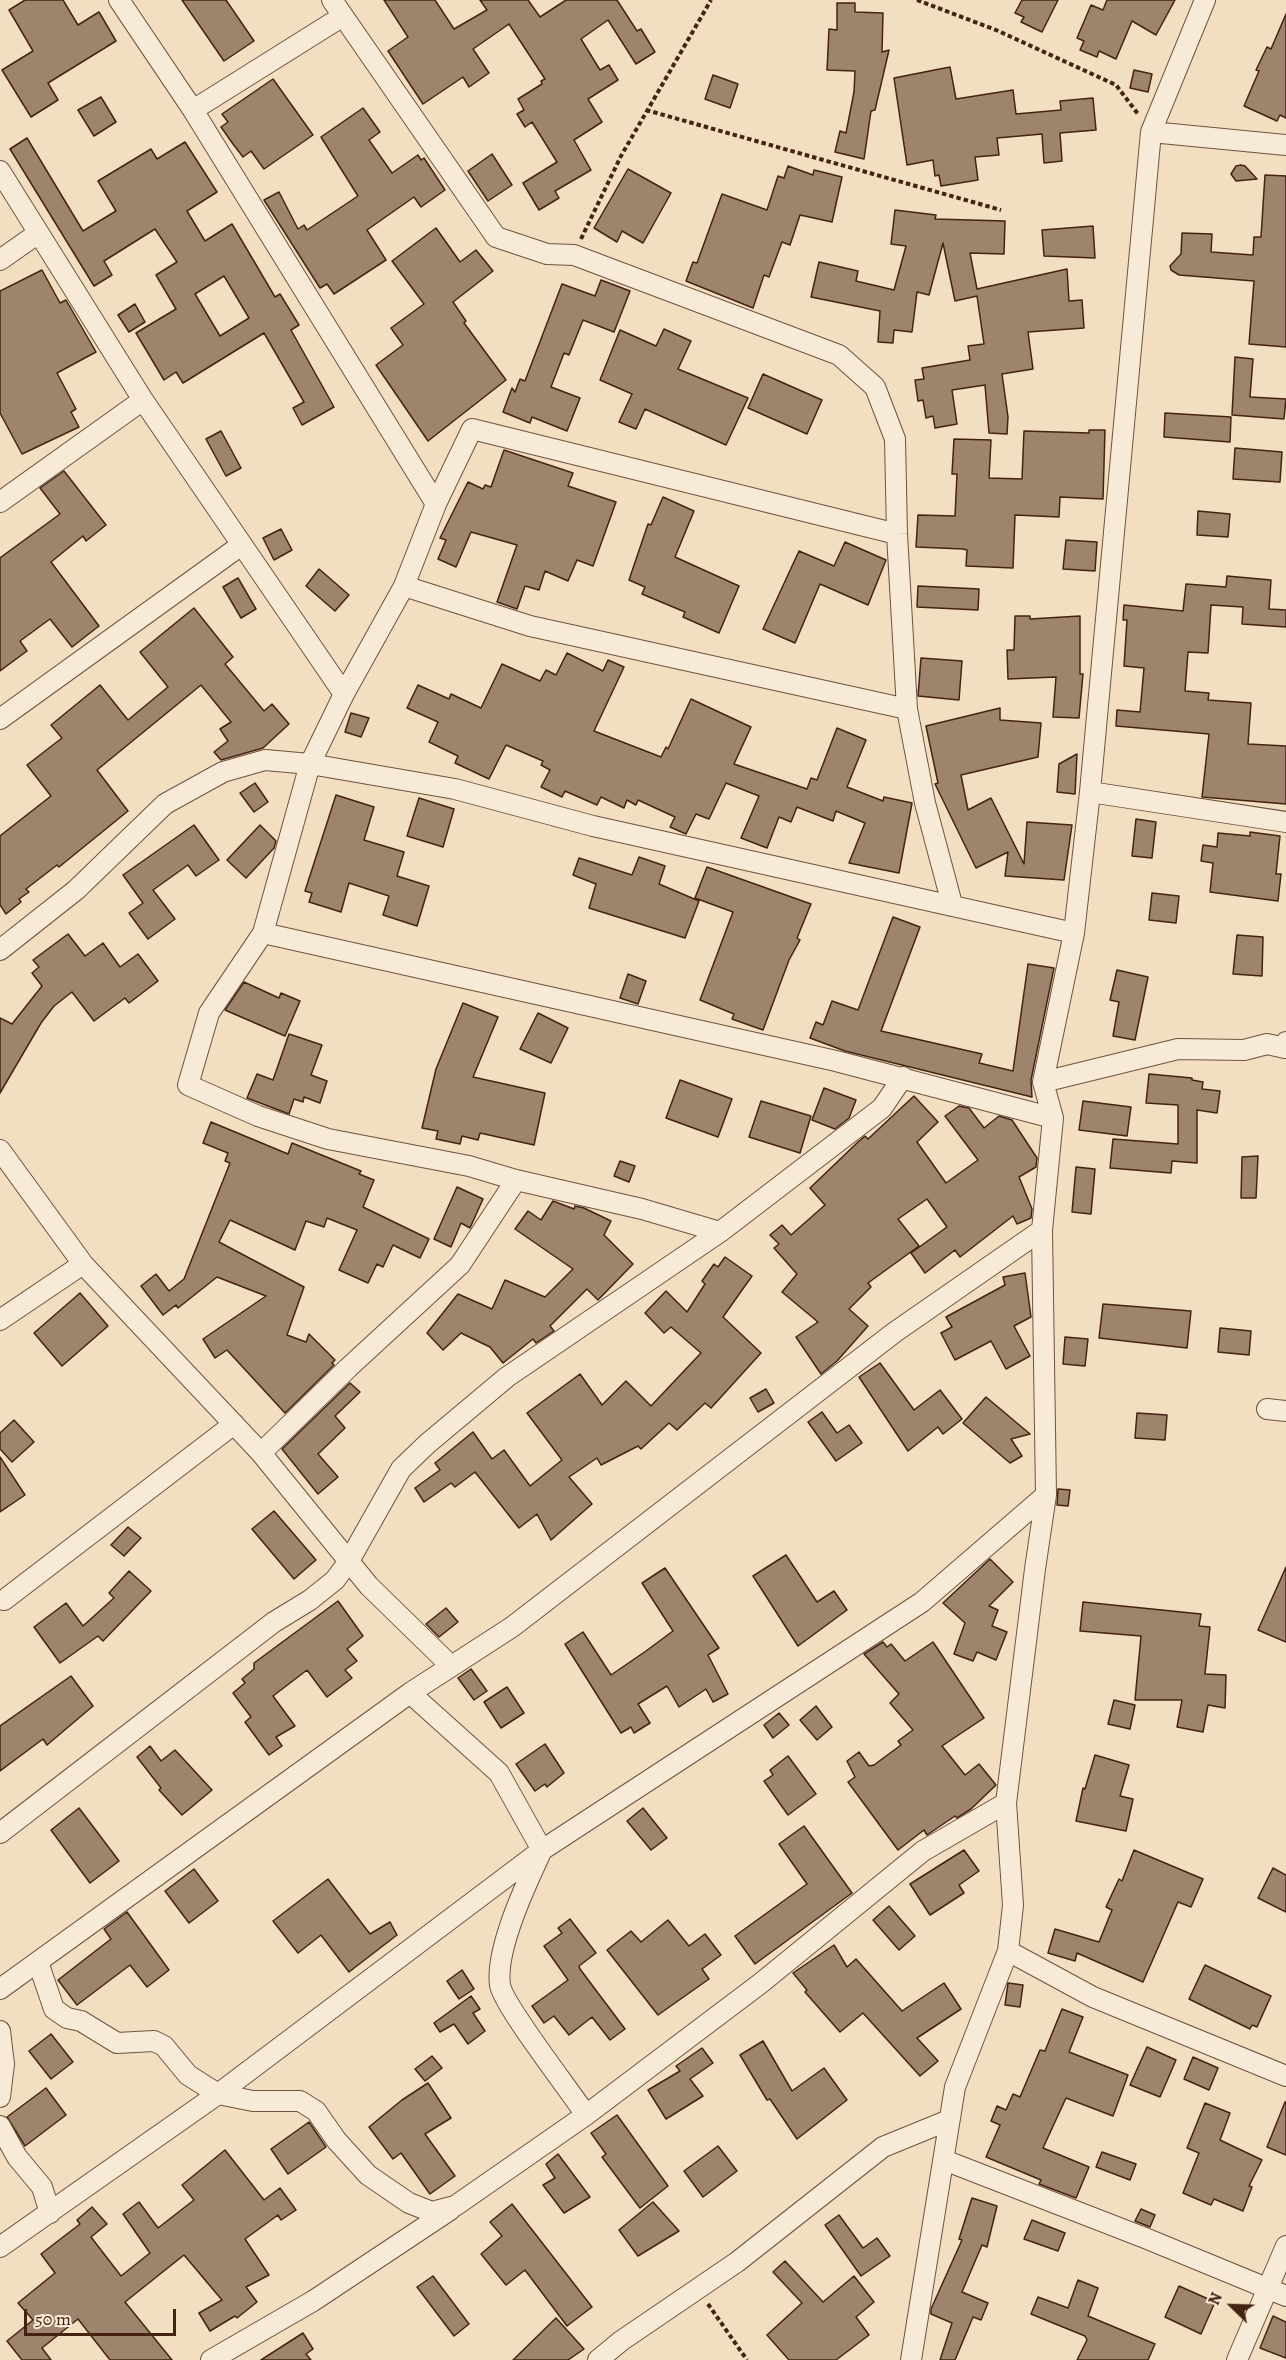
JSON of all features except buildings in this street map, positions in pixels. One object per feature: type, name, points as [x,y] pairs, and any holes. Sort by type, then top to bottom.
[{"type":"street","points":[[119,0],[193,110],[436,504]]},
{"type":"street","points":[[911,2360],[955,2087],[1008,1951],[1013,1905],[1006,1803],[1046,1496],[1042,1230],[1053,1118],[1042,1082],[1074,933],[1090,792],[1151,132],[1205,0]]},
{"type":"street","points":[[193,110],[337,8],[496,237],[547,254],[574,255],[839,355],[875,387],[895,439],[897,534],[907,709],[925,803],[952,904]]},
{"type":"street","points":[[1151,132],[1286,145]]},
{"type":"street","points":[[0,171],[37,234],[143,400],[240,546],[344,694]]},
{"type":"street","points":[[0,260],[37,234]]},
{"type":"street","points":[[0,502],[143,400]]},
{"type":"street","points":[[720,1233],[642,1209],[516,1180],[469,1166],[328,1138],[258,1116],[188,1085],[209,1013],[263,933],[310,764],[344,694],[404,586],[436,504],[472,429],[897,534]]},
{"type":"street","points":[[0,719],[240,546]]},
{"type":"street","points":[[404,586],[530,626],[907,709]]},
{"type":"street","points":[[0,950],[76,890],[165,804],[224,772],[265,760],[310,764],[455,789],[593,826],[952,904],[1074,933]]},
{"type":"street","points":[[1090,792],[1286,822]]},
{"type":"street","points":[[263,933],[903,1077],[1053,1118]]},
{"type":"street","points":[[1042,1082],[1178,1049],[1244,1050],[1267,1044],[1285,1048],[1286,1042]]},
{"type":"street","points":[[0,1833],[274,1622],[310,1600],[335,1580],[349,1561],[401,1469],[426,1444],[507,1377],[720,1233],[882,1108],[903,1077]]},
{"type":"street","points":[[0,1150],[83,1264],[261,1453],[369,1586],[450,1665]]},
{"type":"street","points":[[261,1453],[348,1368],[460,1265],[516,1180]]},
{"type":"street","points":[[0,1989],[410,1693],[512,1627],[895,1332],[1042,1230]]},
{"type":"street","points":[[0,1320],[83,1264]]},
{"type":"street","points":[[4,1600],[234,1424]]},
{"type":"street","points":[[0,2247],[218,2094],[542,1850],[922,1602],[1046,1496]]},
{"type":"street","points":[[410,1693],[499,1773],[542,1850]]},
{"type":"street","points":[[211,2360],[313,2301],[586,2115],[761,1983],[923,1851],[1006,1803]]},
{"type":"street","points":[[542,1850],[519,1901],[503,1955],[500,1986],[516,2014],[586,2115]]},
{"type":"street","points":[[1008,1951],[1093,1997],[1286,2076]]},
{"type":"street","points":[[38,1962],[54,2009],[67,2018],[81,2021],[117,2043],[154,2041],[164,2046],[188,2075],[218,2094],[253,2101],[300,2101],[316,2111],[337,2141],[368,2175],[409,2203],[432,2212],[455,2206]]},
{"type":"street","points":[[0,2031],[4,2064],[0,2097]]},
{"type":"street","points":[[598,2360],[737,2262],[883,2147],[950,2120]]},
{"type":"street","points":[[0,2126],[17,2157],[42,2187],[50,2213]]},
{"type":"street","points":[[944,2160],[1278,2292]]},
{"type":"street","points":[[1237,2360],[1278,2292],[1286,2246]]},
{"type":"path","points":[[574,255],[621,156],[711,0]]},
{"type":"path","points":[[917,0],[996,30],[1116,85],[1151,132]]},
{"type":"path","points":[[646,110],[1001,210]]},
{"type":"path","points":[[697,2289],[747,2360]]}]
